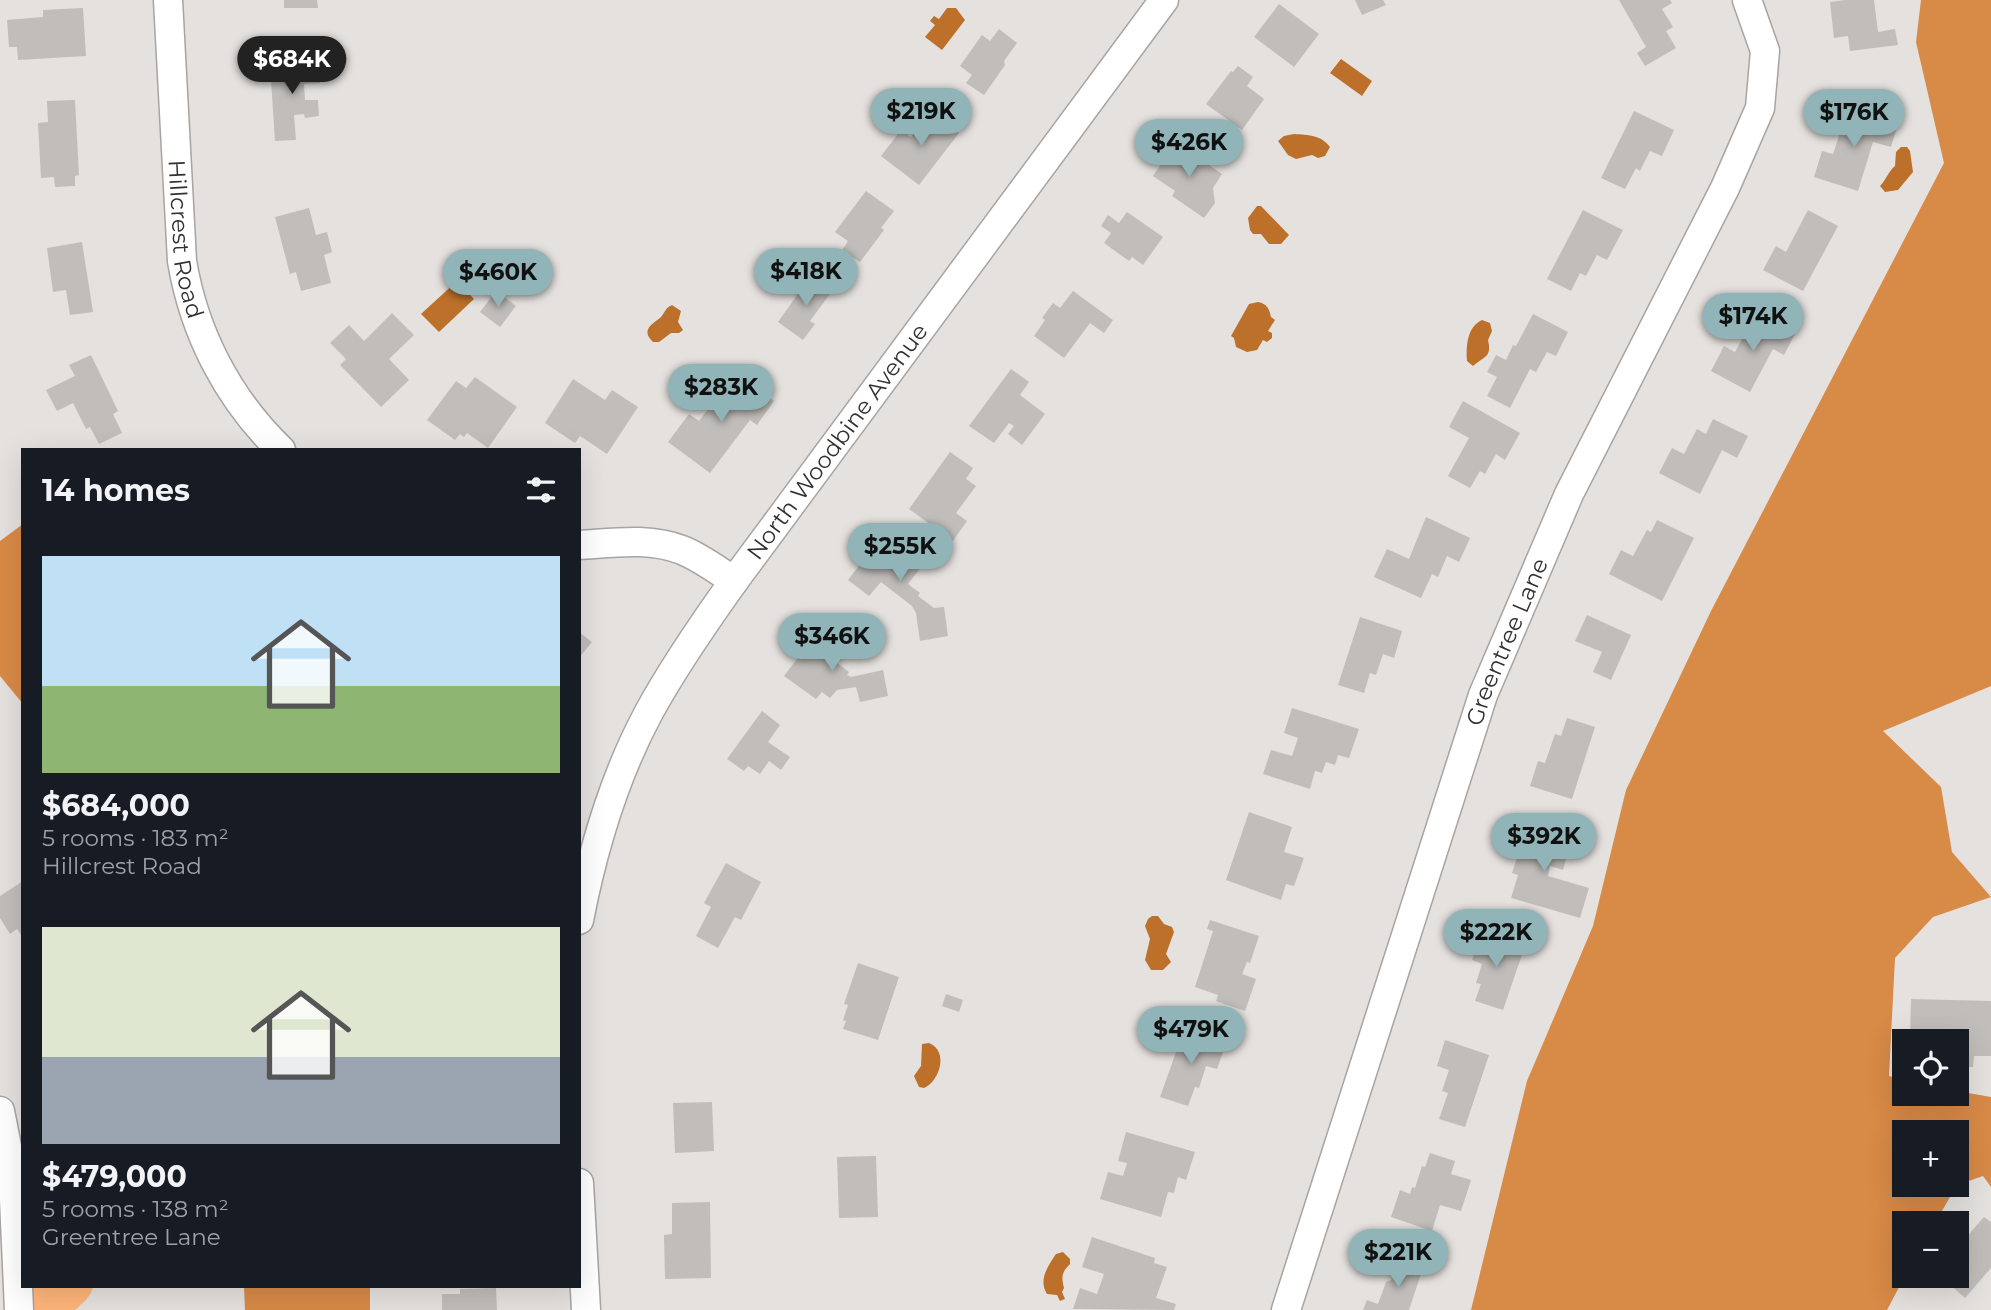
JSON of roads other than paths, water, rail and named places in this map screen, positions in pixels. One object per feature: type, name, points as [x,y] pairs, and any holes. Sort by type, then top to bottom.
[{"type":"street","name":"Hillcrest Road","points":[[168,0],[183,261],[187,288],[204,341],[218,368],[251,418],[279,448]]},
{"type":"street","name":"North Woodbine Avenue","points":[[581,909],[590,860],[616,782],[648,713],[687,648],[1164,0]]},
{"type":"street","name":"Greentree Lane","points":[[1286,1310],[1483,695],[1567,499],[1725,188],[1760,108],[1765,51],[1747,0]]},
{"type":"street","points":[[581,545],[642,541],[663,544],[700,559],[734,581]]},
{"type":"street","points":[[0,1111],[13,1177],[19,1310]]},
{"type":"street","points":[[581,1219],[586,1310]]}]
